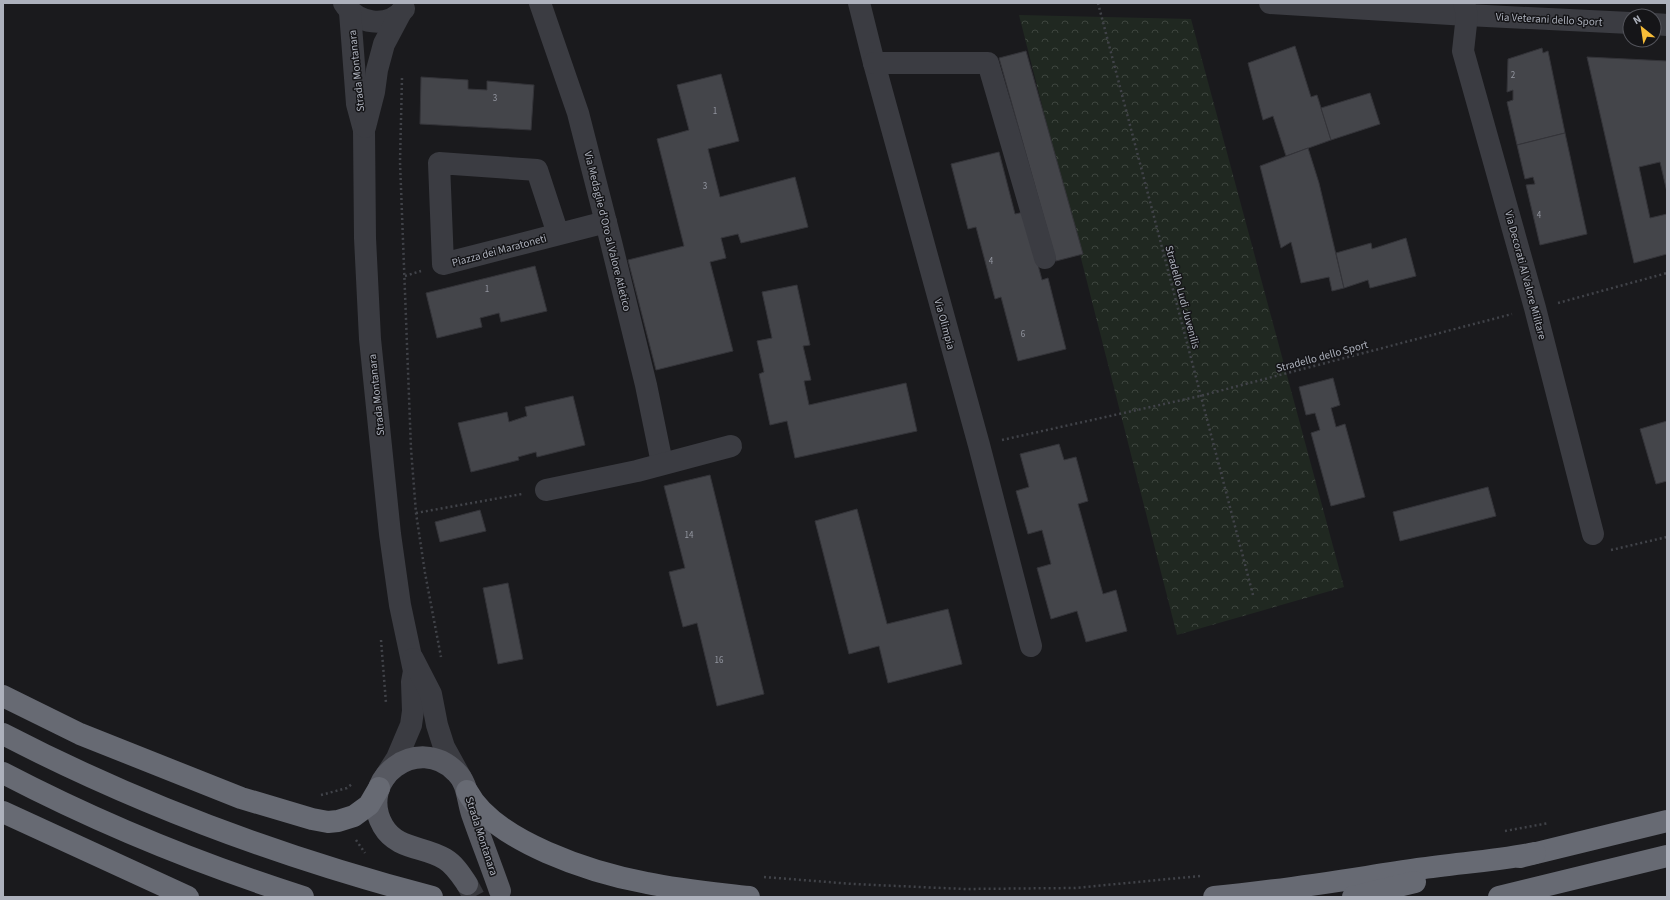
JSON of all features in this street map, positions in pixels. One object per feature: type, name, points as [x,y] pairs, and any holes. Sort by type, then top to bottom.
[{"type":"highway","points":[[3,696],[80,734],[241,798],[312,819],[328,822],[354,816],[369,805],[381,783]]},
{"type":"highway","points":[[3,734],[84,774],[188,819],[294,857],[348,874],[432,897]]},
{"type":"highway","points":[[3,773],[68,806],[150,842],[261,884],[303,897]]},
{"type":"highway","points":[[465,786],[471,798],[482,811],[504,829],[537,847],[566,860],[646,883],[687,890],[749,897]]},
{"type":"highway","points":[[3,812],[188,897]]},
{"type":"highway","points":[[1353,897],[1667,821]]},
{"type":"highway","points":[[1214,897],[1295,888],[1419,868],[1492,860],[1535,853]]},
{"type":"highway","points":[[1500,897],[1667,856]]},
{"type":"highway","points":[[1514,897],[1552,884]]},
{"type":"main road","points":[[465,786],[457,772],[444,763],[430,758],[419,757],[409,759],[399,764],[381,783],[377,798],[378,813],[383,827],[389,835],[406,846],[444,858],[457,869],[467,884]]},
{"type":"main road","name":"Strada Montanara","points":[[465,786],[472,812],[500,891]]},
{"type":"street","name":"Via Medaglie d'Oro al Valore Atletico","points":[[540,3],[578,113],[646,385],[662,463]]},
{"type":"street","name":"Via Olimpia","points":[[859,3],[1031,646]]},
{"type":"street","name":"Via Veterani dello Sport","points":[[1270,3],[1466,9],[1622,22]]},
{"type":"street","points":[[347,7],[369,22],[384,21],[405,8]]},
{"type":"street","name":"Strada Montanara","points":[[347,7],[357,104],[364,130],[365,238],[370,339],[390,534],[400,606],[414,670],[412,682],[413,711],[411,725],[398,758],[381,783]]},
{"type":"street","name":"Strada Montanara","points":[[364,130],[384,44],[405,8]]},
{"type":"street","name":"Via Decorati Al Valore Militare","points":[[1466,9],[1463,51],[1536,308],[1593,534]]},
{"type":"street","points":[[874,63],[988,63],[1045,258]]},
{"type":"street","name":"Piazza dei Maratoneti","points":[[558,234],[537,170],[439,163],[443,264],[606,222]]},
{"type":"street","points":[[546,490],[637,471],[662,463],[731,446]]},
{"type":"street","name":"Strada Montanara","points":[[412,658],[431,694],[437,724],[444,747],[465,786]]},
{"type":"path","name":"Stradello Ludi Juvenilis","points":[[1098,3],[1253,595]]},
{"type":"path","points":[[402,77],[400,162],[411,449],[416,513],[425,573],[441,659]]},
{"type":"path","name":"Stradello dello Sport","points":[[978,445],[1200,396],[1667,273]]},
{"type":"path","points":[[416,513],[546,490]]},
{"type":"path","points":[[1593,534],[1608,551],[1667,537]]},
{"type":"path","points":[[380,636],[386,704]]},
{"type":"path","points":[[313,797],[347,788],[356,780]]},
{"type":"path","points":[[1502,832],[1557,821]]},
{"type":"path","points":[[760,876],[853,884],[980,889],[1074,888],[1202,876]]},
{"type":"green space","points":[[1019,15],[1191,19],[1344,587],[1177,635]]},
{"type":"building","points":[[1295,46],[1311,97],[1317,95],[1331,140],[1286,156],[1273,116],[1263,120],[1248,63]]},
{"type":"building","points":[[1542,48],[1543,53],[1548,51],[1565,133],[1517,145],[1507,102],[1513,100],[1513,90],[1507,92],[1508,59]]},
{"type":"building","points":[[1026,51],[1083,254],[1056,261],[999,58]]},
{"type":"building","points":[[1587,57],[1667,61],[1667,192],[1660,162],[1639,167],[1650,218],[1667,214],[1667,254],[1634,263]]},
{"type":"building","points":[[721,74],[739,141],[708,149],[720,197],[795,177],[808,227],[741,243],[738,234],[721,238],[726,258],[710,262],[733,351],[656,370],[628,260],[684,246],[657,139],[689,130],[677,85]]},
{"type":"building","points":[[421,77],[468,80],[468,89],[487,90],[487,81],[534,85],[531,130],[420,124]]},
{"type":"building","points":[[1370,93],[1380,124],[1331,140],[1321,108]]},
{"type":"building","points":[[1565,133],[1587,234],[1540,245],[1526,185],[1535,184],[1533,177],[1525,179],[1517,145]]},
{"type":"building","points":[[1308,148],[1319,183],[1344,288],[1332,291],[1329,277],[1301,283],[1291,242],[1281,248],[1260,166]]},
{"type":"building","points":[[999,152],[1015,214],[1024,212],[1042,280],[1048,278],[1066,349],[1018,361],[1001,297],[995,299],[976,227],[968,229],[951,164]]},
{"type":"building","points":[[1406,238],[1416,276],[1370,288],[1368,280],[1344,288],[1336,253],[1371,243],[1372,249]]},
{"type":"building","points":[[535,266],[547,311],[501,322],[499,313],[480,318],[482,327],[437,338],[426,293]]},
{"type":"building","points":[[797,285],[810,345],[803,346],[811,380],[804,381],[809,405],[906,383],[917,431],[795,458],[787,421],[770,425],[759,374],[764,372],[757,341],[772,338],[762,292]]},
{"type":"building","points":[[1333,378],[1340,405],[1331,408],[1336,427],[1345,424],[1365,497],[1331,506],[1311,433],[1320,430],[1315,413],[1306,415],[1299,387]]},
{"type":"building","points":[[573,396],[585,445],[537,457],[536,452],[518,457],[519,460],[471,472],[458,423],[507,412],[509,422],[527,416],[525,407]]},
{"type":"building","points":[[1667,421],[1667,481],[1656,484],[1640,429]]},
{"type":"building","points":[[1059,444],[1064,460],[1076,457],[1088,501],[1078,504],[1103,594],[1116,590],[1127,631],[1086,642],[1077,611],[1051,619],[1037,568],[1051,564],[1042,530],[1028,534],[1016,491],[1029,487],[1020,454]]},
{"type":"building","points":[[710,475],[764,694],[717,706],[697,623],[683,627],[669,572],[685,568],[664,486]]},
{"type":"building","points":[[1488,487],[1496,516],[1400,541],[1393,512]]},
{"type":"building","points":[[857,509],[887,624],[948,609],[962,664],[888,683],[879,646],[849,654],[815,521]]},
{"type":"building","points":[[480,510],[486,531],[440,542],[435,522]]},
{"type":"building","points":[[508,583],[523,659],[498,664],[483,588]]},
{"type":"tunnel","points":[[467,884],[474,897]]}]
